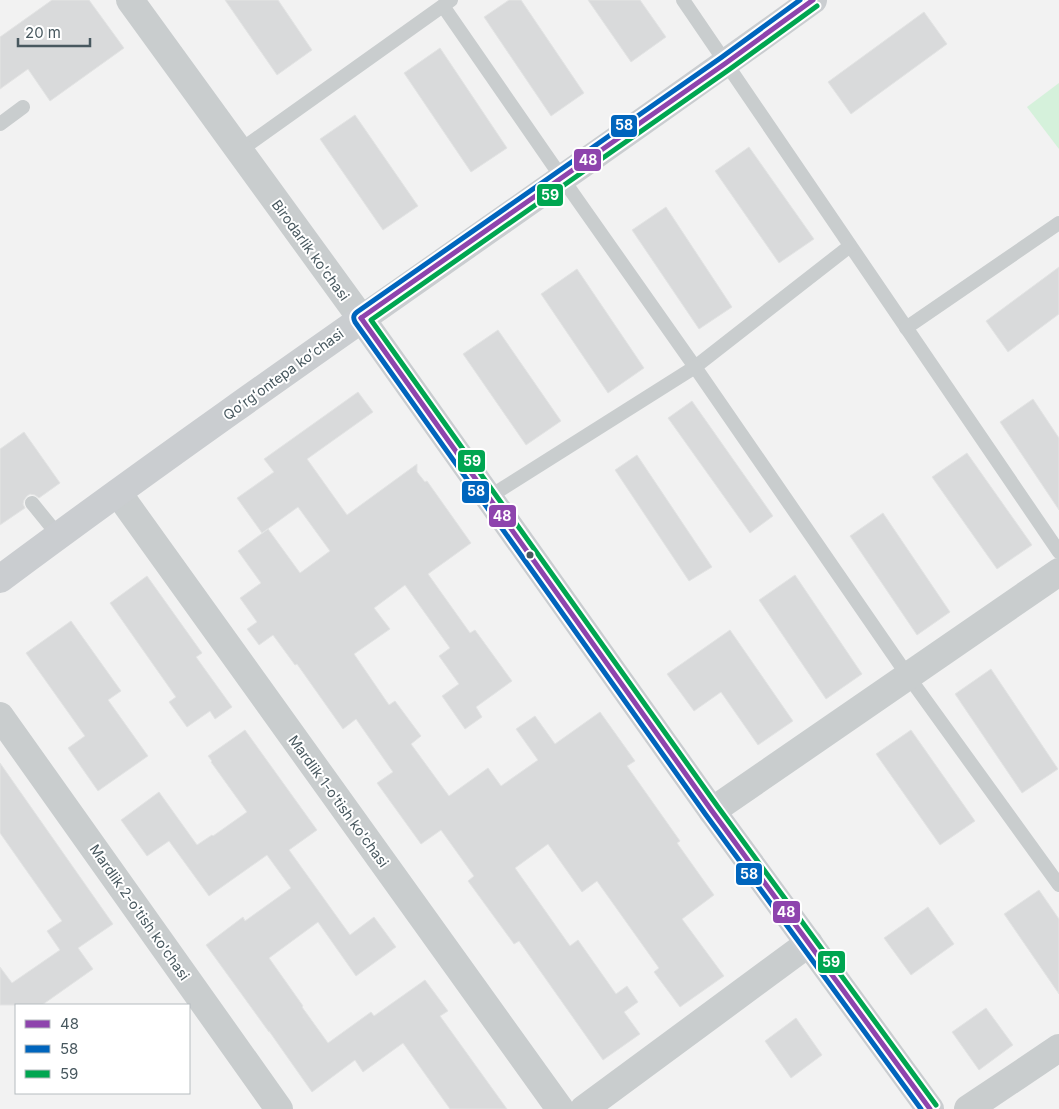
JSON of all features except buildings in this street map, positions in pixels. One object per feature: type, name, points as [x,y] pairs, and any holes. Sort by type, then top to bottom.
[{"type":"street","name":"Birodarlik ko'chasi","points":[[130,0],[361,318],[712,811],[930,1109]]},
{"type":"street","name":"Qoʻrgʻontepa koʻchasi","points":[[0,579],[58,535],[361,318],[814,0]]},
{"type":"street","name":"Mardlik 1-o'tish ko'chasi","points":[[118,493],[560,1109]]},
{"type":"street","points":[[712,811],[1059,572]]},
{"type":"street","name":"Mardlik 2-o'tish ko'chasi","points":[[0,716],[279,1109]]},
{"type":"street","points":[[584,1109],[808,943]]},
{"type":"street","points":[[968,1109],[1059,1048]]},
{"type":"lane","points":[[683,0],[1059,552]]},
{"type":"lane","points":[[239,151],[447,3],[562,178],[908,676],[1059,885]]},
{"type":"lane","points":[[0,124],[23,107]]},
{"type":"lane","points":[[906,328],[1059,223]]},
{"type":"lane","points":[[489,497],[695,367],[850,246]]},
{"type":"lane","points":[[32,503],[58,535]]},
{"type":"green space","points":[[1059,83],[1059,149],[1027,107]]},
{"type":"transit line","name":"58","points":[[800,0],[722,57],[357,312],[354,318],[706,815],[921,1109]]},
{"type":"transit line","name":"48","points":[[361,318],[813,0]]},
{"type":"transit line","name":"59","points":[[817,6],[371,320],[718,807],[936,1105]]},
{"type":"transit line","name":"48","points":[[361,318],[712,811],[930,1109]]}]
